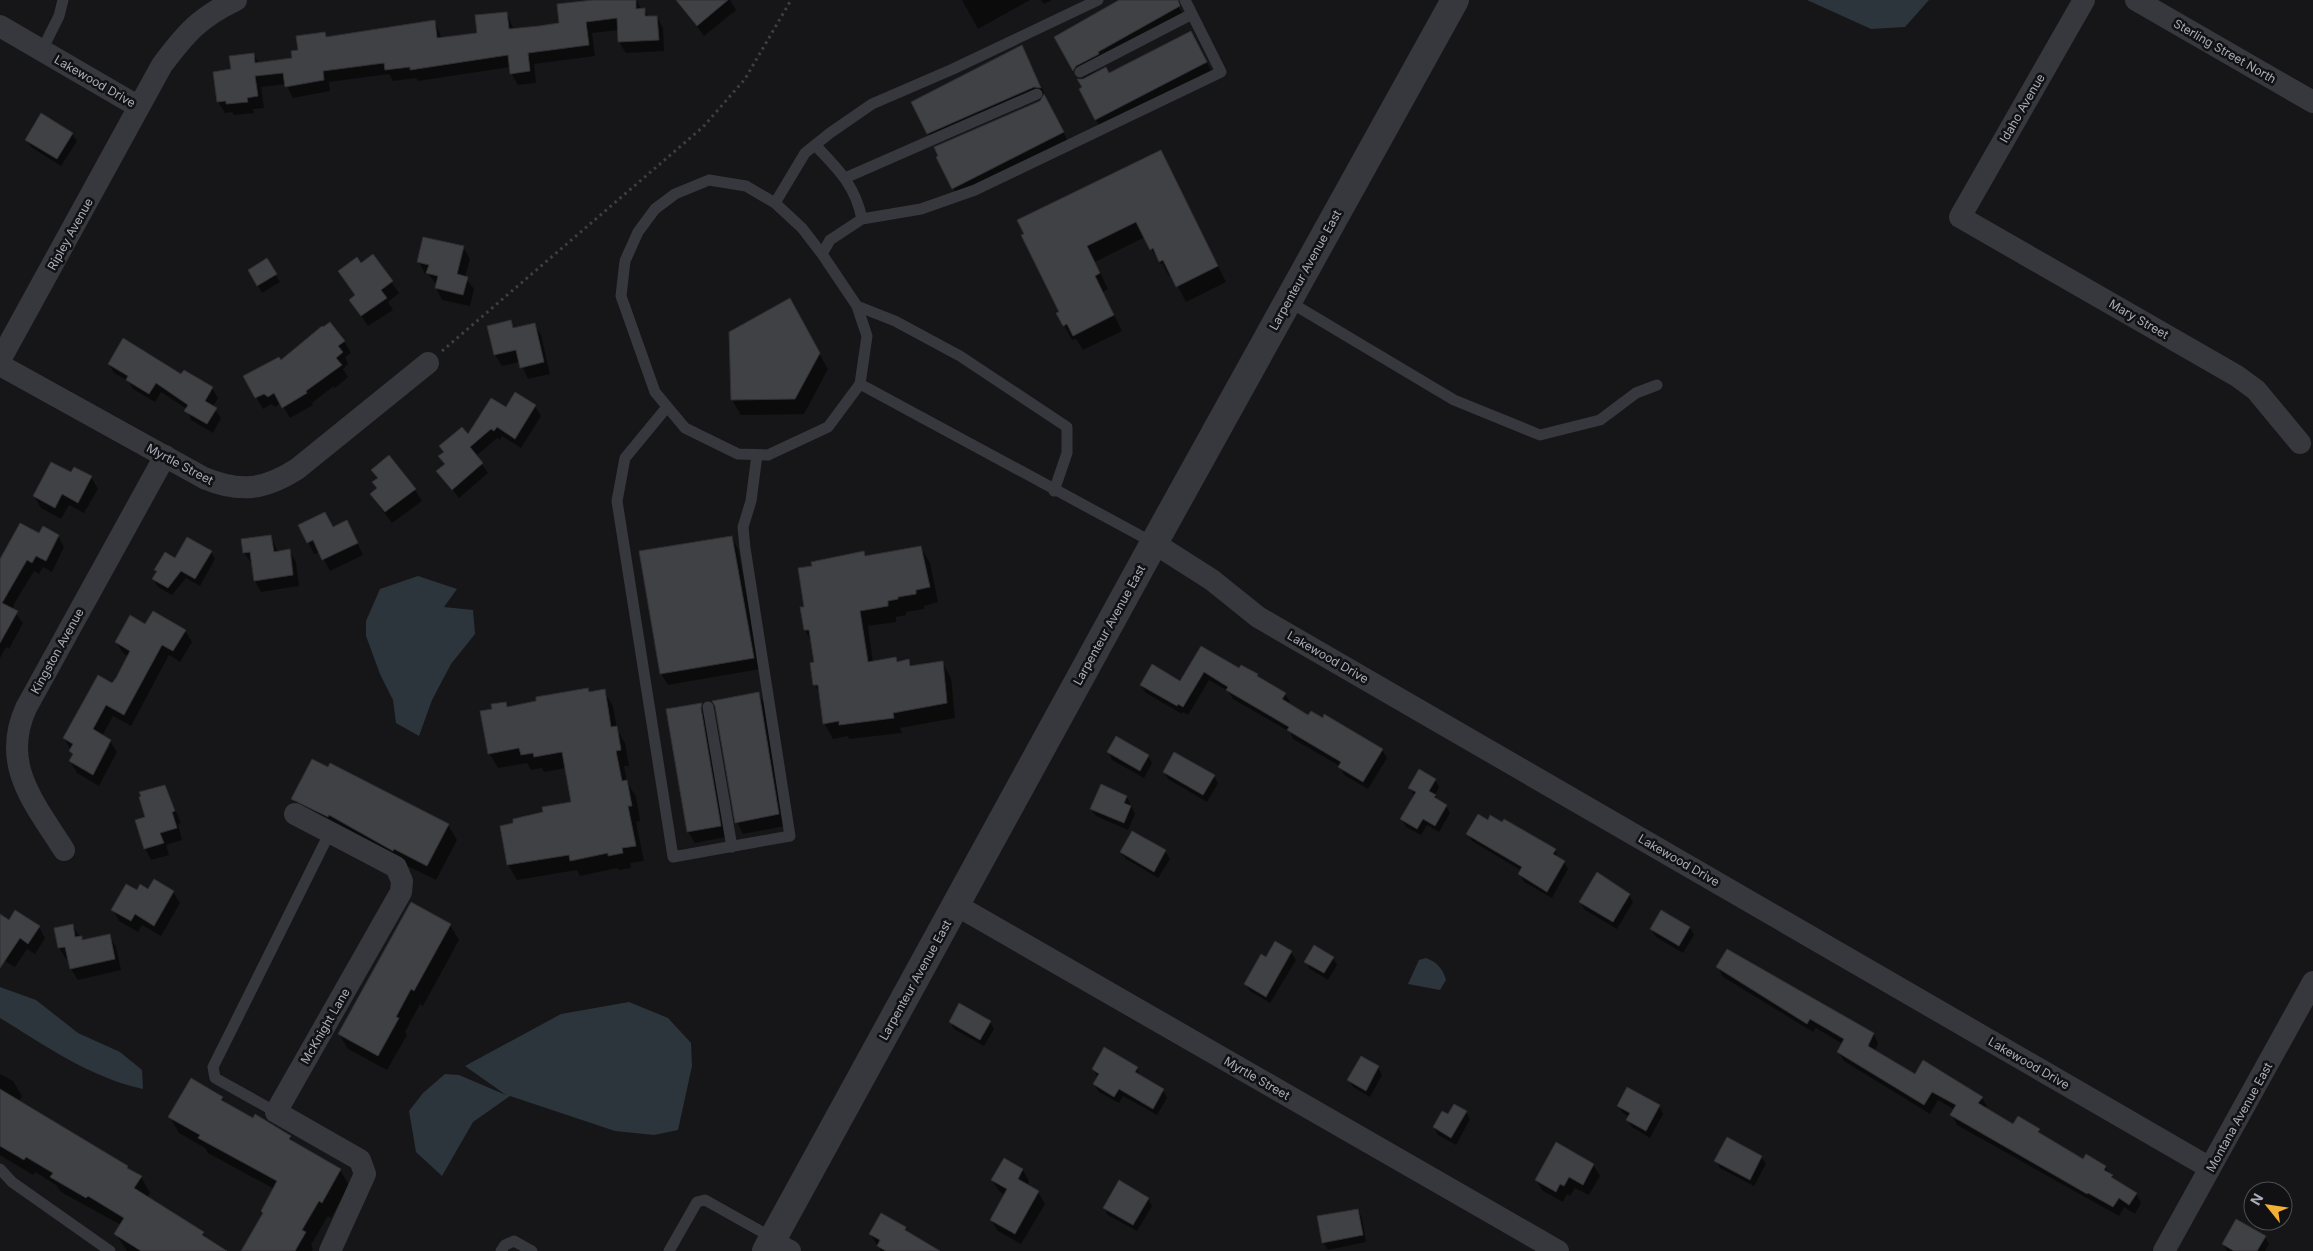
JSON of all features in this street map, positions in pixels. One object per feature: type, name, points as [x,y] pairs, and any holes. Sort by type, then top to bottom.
[{"type":"street","name":"Lakewood Drive","points":[[0,26],[139,107],[162,65],[184,36],[195,24],[216,9],[236,0]]},
{"type":"street","name":"Larpenteur Avenue East","points":[[775,1245],[956,906],[1154,543],[1455,0]]},
{"type":"street","name":"Idaho Avenue","points":[[1960,217],[2084,0]]},
{"type":"street","name":"Sterling Street North","points":[[2136,0],[2313,102]]},
{"type":"street","name":"Ripley Avenue","points":[[0,360],[139,107]]},
{"type":"street","name":"Mary Street","points":[[1960,217],[2236,376],[2256,390],[2300,444]]},
{"type":"street","name":"Myrtle Street","points":[[0,365],[204,478],[223,485],[242,488],[272,483],[297,470],[428,363]]},
{"type":"street","name":"Kingston Avenue","points":[[64,850],[28,794],[19,775],[16,736],[26,708],[165,456]]},
{"type":"street","name":"Lakewood Drive","points":[[1154,543],[1212,580],[1258,616],[2210,1168]]},
{"type":"street","name":"McKnight Lane","points":[[276,1112],[401,892],[402,880],[396,867],[295,814]]},
{"type":"street","name":"Myrtle Street","points":[[956,906],[1558,1251]]},
{"type":"street","name":"Montana Avenue East","points":[[2164,1251],[2313,982]]},
{"type":"street","points":[[276,1112],[360,1160],[365,1174],[330,1251]]},
{"type":"lane","points":[[42,50],[59,16],[63,0]]},
{"type":"lane","points":[[775,203],[805,153],[872,104],[962,65],[1098,0]]},
{"type":"lane","points":[[822,254],[830,240],[862,219],[921,210],[975,190],[1221,72],[1185,0]]},
{"type":"lane","points":[[1080,72],[1192,14]]},
{"type":"lane","points":[[845,178],[1037,94]]},
{"type":"lane","points":[[814,145],[845,178],[858,199],[862,219]]},
{"type":"lane","points":[[709,180],[746,186],[775,203],[802,228],[857,306],[867,336],[860,384],[828,427],[768,455],[738,454],[685,428],[655,392],[621,296],[625,261],[638,232],[655,209],[675,194],[709,180]]},
{"type":"lane","points":[[1288,301],[1454,400],[1540,435],[1600,420],[1636,393],[1657,385]]},
{"type":"lane","points":[[857,306],[895,322],[960,356],[1067,427],[1067,452],[1054,491]]},
{"type":"lane","points":[[860,384],[1054,491],[1154,543]]},
{"type":"lane","points":[[668,407],[625,458],[617,501],[673,857],[790,836],[743,526],[751,501],[757,455]]},
{"type":"lane","points":[[708,707],[732,847]]},
{"type":"lane","points":[[276,1112],[215,1078],[213,1067],[330,832]]},
{"type":"lane","points":[[0,1169],[12,1182],[110,1251]]},
{"type":"lane","points":[[669,1251],[697,1202],[705,1200],[775,1245]]},
{"type":"lane","points":[[501,1251],[505,1244],[514,1241],[532,1251]]},
{"type":"path","points":[[428,363],[703,127],[745,80],[791,0]]},
{"type":"shaded area","points":[[1807,0],[1929,0],[1905,27],[1871,29]]},
{"type":"shaded area","points":[[418,576],[457,589],[444,607],[473,610],[475,634],[451,664],[432,700],[419,736],[396,723],[393,700],[380,674],[366,636],[366,621],[380,589]]},
{"type":"shaded area","points":[[1426,958],[1436,964],[1445,976],[1446,980],[1440,990],[1408,984],[1419,960]]},
{"type":"shaded area","points":[[0,987],[36,1000],[78,1033],[120,1052],[142,1070],[143,1089],[123,1084],[86,1069],[51,1050],[0,1018]]},
{"type":"shaded area","points":[[629,1002],[668,1018],[691,1043],[692,1066],[678,1130],[654,1135],[615,1131],[510,1096],[473,1122],[442,1176],[416,1152],[409,1111],[423,1093],[445,1074],[459,1075],[506,1095],[465,1066],[561,1014]]},
{"type":"building","points":[[593,0],[636,0],[636,9],[645,8],[645,16],[657,16],[659,40],[618,42],[617,18],[586,22],[589,45],[528,53],[530,71],[510,74],[508,55],[410,70],[410,67],[385,70],[384,63],[323,71],[324,80],[285,87],[283,73],[255,76],[258,96],[247,98],[248,102],[226,104],[226,101],[217,102],[213,72],[231,69],[229,56],[254,53],[255,63],[292,58],[291,51],[298,50],[296,36],[325,32],[326,37],[435,20],[437,38],[477,33],[475,15],[507,12],[509,29],[539,26],[559,23],[557,4]]},
{"type":"building","points":[[676,0],[728,0],[697,26]]},
{"type":"building","points":[[1119,0],[1178,0],[1180,6],[1098,52],[1099,54],[1076,66],[1073,71],[1054,37]]},
{"type":"building","points":[[1191,31],[1207,62],[1095,120],[1079,89],[1082,87],[1077,79],[1083,79],[1106,67],[1109,73]]},
{"type":"building","points":[[1022,45],[1041,88],[1034,87],[927,134],[911,102]]},
{"type":"building","points":[[1044,94],[1064,132],[952,189],[936,157],[938,156],[934,147],[1040,101]]},
{"type":"building","points":[[41,113],[73,133],[57,159],[25,140]]},
{"type":"building","points":[[1161,150],[1218,266],[1176,287],[1163,260],[1159,262],[1153,248],[1150,250],[1136,222],[1087,246],[1100,273],[1095,276],[1114,315],[1073,336],[1067,324],[1063,326],[1056,313],[1059,312],[1021,235],[1024,234],[1017,220]]},
{"type":"building","points":[[423,237],[464,246],[457,274],[468,277],[463,295],[435,288],[438,276],[426,273],[429,265],[417,262]]},
{"type":"building","points":[[373,254],[393,281],[381,290],[387,298],[361,316],[349,300],[355,295],[338,271],[357,257],[361,263]]},
{"type":"building","points":[[267,258],[277,274],[257,286],[248,270]]},
{"type":"building","points":[[790,298],[820,353],[795,399],[731,400],[729,332]]},
{"type":"building","points":[[511,320],[513,328],[535,323],[544,362],[520,368],[516,350],[494,355],[487,326]]},
{"type":"building","points":[[330,322],[345,341],[338,346],[343,352],[336,358],[342,365],[306,391],[307,393],[282,408],[274,393],[268,397],[264,394],[255,398],[243,376],[279,357],[281,360],[322,326]]},
{"type":"building","points":[[123,338],[181,374],[184,370],[213,387],[205,401],[217,408],[207,424],[184,411],[188,405],[156,383],[149,394],[126,380],[128,376],[108,364]]},
{"type":"building","points":[[515,392],[536,405],[515,439],[497,427],[494,431],[491,429],[470,447],[483,463],[452,490],[436,471],[445,464],[438,456],[444,452],[439,446],[462,427],[468,434],[491,398],[506,407]]},
{"type":"building","points":[[389,455],[416,489],[385,512],[370,494],[377,488],[372,482],[378,478],[371,470]]},
{"type":"building","points":[[51,462],[71,472],[74,467],[92,476],[78,503],[62,494],[55,508],[33,496]]},
{"type":"building","points":[[325,512],[333,527],[347,520],[358,543],[322,560],[313,540],[307,543],[298,525]]},
{"type":"building","points":[[20,523],[39,533],[43,526],[59,535],[46,561],[36,556],[32,563],[27,560],[2,603],[18,611],[0,643],[0,559]]},
{"type":"building","points":[[271,535],[274,552],[290,549],[293,575],[254,581],[250,552],[243,553],[241,539]]},
{"type":"building","points":[[732,536],[754,658],[660,674],[639,551]]},
{"type":"building","points":[[187,537],[212,551],[195,579],[181,571],[168,588],[152,579],[157,571],[154,570],[165,552],[175,558]]},
{"type":"building","points":[[921,546],[930,587],[916,590],[916,594],[888,601],[888,606],[860,611],[868,662],[896,657],[897,662],[909,659],[910,666],[943,661],[947,703],[893,713],[894,718],[839,725],[839,721],[823,724],[818,685],[813,685],[810,663],[814,662],[809,630],[804,630],[800,607],[804,607],[798,568],[812,566],[811,562],[864,551],[865,556]]},
{"type":"building","points":[[153,611],[186,630],[173,651],[162,645],[124,715],[106,705],[93,729],[111,740],[93,775],[69,761],[73,754],[69,751],[73,744],[63,738],[98,675],[112,683],[116,678],[130,651],[115,642],[130,615],[145,624]]},
{"type":"building","points":[[1201,646],[1239,668],[1241,665],[1258,674],[1257,676],[1286,693],[1282,699],[1308,715],[1311,711],[1323,718],[1324,714],[1383,749],[1363,782],[1338,767],[1341,762],[1287,730],[1289,727],[1226,690],[1228,687],[1204,672],[1183,707],[1178,704],[1177,706],[1140,685],[1152,664],[1180,681]]},
{"type":"building","points":[[588,688],[589,692],[605,689],[611,727],[617,726],[621,750],[616,751],[622,781],[627,780],[632,806],[628,806],[636,846],[622,848],[623,853],[608,856],[608,853],[570,861],[569,855],[507,865],[500,826],[513,823],[513,819],[543,812],[542,807],[571,802],[562,752],[534,757],[533,753],[521,755],[519,748],[488,754],[480,711],[492,709],[491,704],[506,702],[507,707],[536,701],[536,697]]},
{"type":"building","points":[[759,692],[779,814],[735,823],[715,706],[712,701]]},
{"type":"building","points":[[702,703],[701,708],[721,826],[687,832],[666,709]]},
{"type":"building","points":[[1116,736],[1149,755],[1140,771],[1107,752]]},
{"type":"building","points":[[1174,752],[1215,775],[1203,795],[1163,772]]},
{"type":"building","points":[[312,759],[328,767],[330,763],[449,824],[427,866],[394,849],[393,851],[329,815],[328,817],[291,799]]},
{"type":"building","points":[[1419,769],[1436,779],[1429,791],[1436,795],[1434,797],[1447,805],[1435,826],[1423,819],[1417,829],[1400,819],[1416,792],[1408,788]]},
{"type":"building","points":[[1101,784],[1127,796],[1124,803],[1131,806],[1124,823],[1090,809]]},
{"type":"building","points":[[165,785],[175,811],[172,812],[177,828],[160,833],[164,843],[144,849],[135,820],[145,817],[139,792]]},
{"type":"building","points":[[1478,814],[1488,820],[1490,815],[1502,822],[1504,819],[1556,849],[1553,854],[1565,861],[1547,892],[1518,874],[1522,867],[1466,834]]},
{"type":"building","points":[[1132,831],[1166,850],[1154,872],[1120,852]]},
{"type":"building","points":[[1597,872],[1630,894],[1613,922],[1579,902]]},
{"type":"building","points":[[154,879],[174,891],[154,926],[135,914],[131,921],[111,910],[126,884],[137,890],[140,884],[148,889]]},
{"type":"building","points":[[411,902],[451,924],[414,991],[411,989],[396,1017],[399,1018],[378,1056],[338,1034]]},
{"type":"building","points":[[15,910],[40,926],[28,944],[20,938],[0,968],[0,914],[9,920]]},
{"type":"building","points":[[1661,910],[1690,927],[1679,946],[1650,929]]},
{"type":"building","points":[[73,924],[75,937],[82,936],[82,940],[110,934],[115,959],[70,969],[65,947],[58,948],[54,928]]},
{"type":"building","points":[[1275,941],[1292,951],[1266,997],[1244,984],[1261,954],[1266,957]]},
{"type":"building","points":[[1314,945],[1334,957],[1324,973],[1304,962]]},
{"type":"building","points":[[1727,949],[1874,1033],[1868,1046],[1915,1074],[1923,1060],[1983,1097],[1978,1103],[2013,1124],[2018,1116],[2040,1129],[2038,1132],[2083,1159],[2086,1154],[2106,1166],[2104,1170],[2113,1175],[2111,1177],[2137,1193],[2129,1205],[2119,1198],[2113,1207],[1950,1115],[1956,1105],[1932,1092],[1924,1105],[1837,1052],[1844,1039],[1810,1019],[1807,1024],[1716,967]]},
{"type":"building","points":[[959,1003],[991,1021],[980,1040],[949,1022]]},
{"type":"building","points":[[1104,1047],[1138,1067],[1135,1072],[1164,1089],[1153,1109],[1119,1089],[1114,1097],[1093,1084],[1099,1074],[1092,1069]]},
{"type":"building","points":[[1361,1056],[1379,1066],[1366,1091],[1347,1080]]},
{"type":"building","points":[[191,1078],[223,1097],[221,1100],[253,1118],[255,1114],[291,1136],[289,1139],[341,1169],[322,1203],[319,1201],[302,1230],[306,1232],[295,1251],[241,1251],[263,1213],[261,1211],[277,1181],[198,1138],[200,1135],[168,1117]]},
{"type":"building","points":[[1627,1087],[1660,1105],[1646,1131],[1626,1120],[1630,1113],[1617,1106]]},
{"type":"building","points":[[0,1089],[128,1166],[127,1168],[142,1176],[134,1188],[204,1232],[202,1235],[227,1251],[141,1251],[114,1234],[124,1218],[88,1196],[86,1198],[50,1177],[53,1173],[26,1157],[24,1160],[0,1146]]},
{"type":"building","points":[[1454,1104],[1467,1111],[1451,1138],[1433,1127],[1442,1111],[1448,1114]]},
{"type":"building","points":[[1727,1137],[1762,1156],[1750,1180],[1714,1161]]},
{"type":"building","points":[[1556,1142],[1594,1164],[1583,1185],[1569,1177],[1564,1186],[1560,1184],[1556,1192],[1535,1180]]},
{"type":"building","points":[[1004,1158],[1023,1169],[1018,1179],[1039,1191],[1015,1234],[990,1220],[1007,1189],[991,1180]]},
{"type":"building","points":[[1119,1180],[1149,1198],[1133,1225],[1103,1208]]},
{"type":"building","points":[[1358,1209],[1363,1235],[1322,1243],[1317,1216]]},
{"type":"building","points":[[881,1213],[906,1227],[905,1230],[940,1251],[886,1251],[877,1246],[880,1240],[869,1234]]},
{"type":"building","points":[[2236,1219],[2243,1223],[2243,1231],[2257,1231],[2266,1236],[2257,1251],[2234,1251],[2222,1244]]}]
